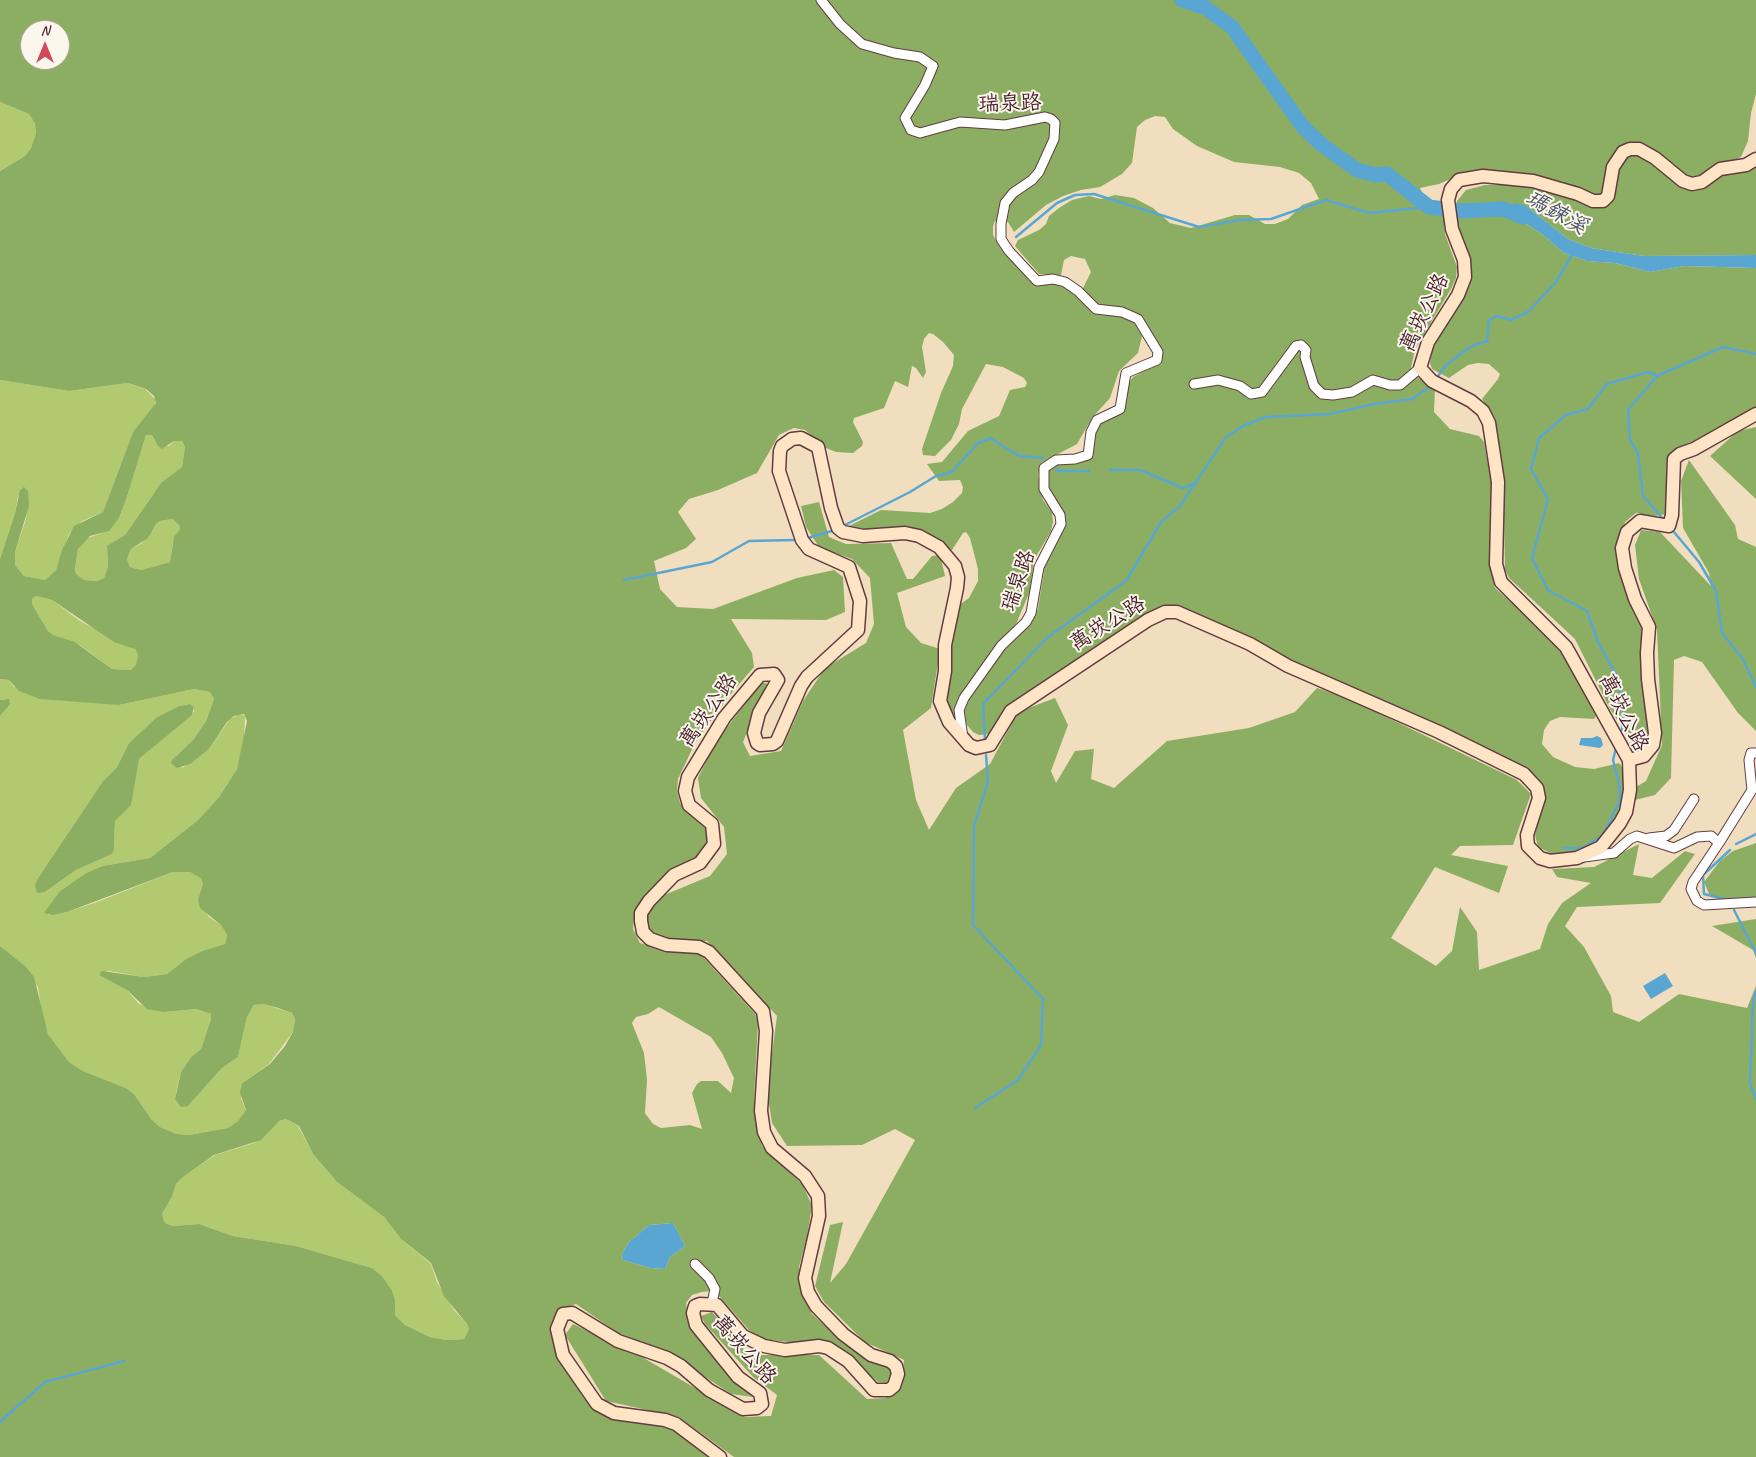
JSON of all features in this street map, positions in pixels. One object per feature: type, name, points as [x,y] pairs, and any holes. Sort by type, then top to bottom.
[{"type":"street","name":"瑞泉路","points":[[820,0],[840,24],[862,44],[894,53],[920,57],[933,66],[925,85],[905,118],[912,130],[920,133],[960,122],[1005,125],[1045,117],[1055,123],[1054,139],[1039,172],[1032,180],[1013,193],[1005,203],[1001,224],[1001,239],[1009,251],[1037,281],[1054,279],[1065,282],[1078,291],[1096,309],[1122,312],[1138,319],[1158,352],[1157,360],[1126,373],[1120,409],[1097,420],[1091,432],[1088,455],[1074,459],[1056,460],[1044,468],[1044,489],[1060,515],[1061,524],[1039,567],[1031,613],[1026,622],[1001,646],[964,698],[959,710],[962,738]]},
{"type":"street","name":"萬崁公路","points":[[720,1457],[676,1424],[657,1418],[614,1413],[597,1404],[564,1355],[557,1329],[563,1314],[572,1313],[618,1341],[667,1358],[681,1366],[710,1390],[743,1409],[757,1408],[762,1404],[760,1393],[738,1377],[696,1325],[693,1313],[695,1306],[712,1303],[717,1305],[743,1336],[756,1343],[785,1350],[819,1346],[828,1348],[855,1368],[874,1390],[889,1390],[897,1381],[896,1366],[890,1361],[862,1349],[843,1334],[816,1306],[808,1292],[805,1278],[819,1216],[818,1196],[805,1176],[772,1148],[764,1132],[761,1111],[766,1031],[763,1011],[709,952],[699,947],[667,945],[650,939],[643,932],[641,921],[641,913],[649,901],[674,875],[700,863],[714,844],[712,824],[689,805],[685,791],[688,777],[724,718],[760,675],[774,674],[778,680],[760,713],[754,733],[757,743],[760,745],[772,744],[777,741],[801,686],[808,677],[858,630],[860,601],[849,567],[809,549],[802,540],[779,471],[780,451],[787,441],[801,438],[818,447],[831,508],[838,528],[842,532],[863,536],[905,533],[919,536],[939,547],[955,566],[958,577],[957,588],[945,645],[945,671],[940,701],[949,722],[962,738],[976,748],[990,745],[1011,711],[1148,620],[1165,612],[1178,612],[1250,644],[1288,666],[1439,732],[1524,774],[1537,788],[1539,798],[1527,835],[1528,846],[1540,858],[1550,861],[1577,858],[1600,847],[1620,823],[1626,812],[1630,790],[1629,760],[1566,647],[1501,582],[1496,564],[1498,482],[1489,423],[1484,411],[1471,401],[1436,383],[1420,368],[1428,342],[1458,295],[1465,277],[1464,260],[1452,229],[1448,200],[1451,189],[1459,180],[1484,176],[1533,181],[1578,194],[1593,201],[1603,201],[1608,196],[1613,167],[1623,152],[1630,149],[1639,149],[1655,158],[1682,181],[1692,184],[1702,182],[1720,169],[1746,165],[1756,159]]},
{"type":"street","points":[[1194,384],[1218,380],[1240,386],[1251,394],[1262,392],[1296,346],[1301,345],[1306,350],[1305,357],[1314,386],[1322,394],[1333,395],[1352,392],[1373,380],[1390,385],[1400,385],[1420,368]]},
{"type":"street","points":[[1629,760],[1644,756],[1653,745],[1655,733],[1648,679],[1649,627],[1635,599],[1625,568],[1622,548],[1627,532],[1640,521],[1669,526],[1672,515],[1674,460],[1680,454],[1694,449],[1756,414]]},
{"type":"street","points":[[1756,753],[1752,753],[1749,760],[1752,790],[1720,843],[1693,882],[1691,889],[1697,902],[1704,905],[1756,902]]},
{"type":"street","points":[[1649,838],[1666,836],[1674,830],[1694,799]]},
{"type":"street","points":[[1577,858],[1614,853],[1630,839],[1637,836],[1649,838],[1674,848],[1696,837],[1711,836],[1720,843]]},
{"type":"street","points":[[695,1264],[709,1278],[715,1289],[712,1303]]},
{"type":"green space","points":[[0,0],[1756,0],[1756,94],[1751,113],[1748,141],[1741,157],[1726,164],[1713,167],[1701,177],[1694,179],[1679,173],[1643,145],[1627,143],[1612,157],[1601,193],[1597,198],[1573,187],[1548,180],[1487,172],[1462,174],[1439,184],[1420,188],[1423,195],[1430,201],[1443,204],[1445,234],[1457,267],[1456,278],[1451,289],[1415,349],[1411,368],[1417,377],[1435,388],[1434,412],[1450,429],[1479,436],[1484,442],[1492,487],[1489,563],[1495,588],[1559,645],[1596,716],[1594,719],[1560,717],[1550,721],[1544,730],[1542,744],[1553,757],[1575,767],[1594,769],[1619,763],[1622,767],[1625,798],[1611,830],[1603,840],[1585,851],[1570,855],[1554,855],[1538,847],[1535,835],[1544,799],[1542,789],[1532,773],[1432,724],[1290,662],[1231,630],[1182,608],[1165,608],[1156,611],[1032,691],[1005,712],[994,732],[979,735],[973,732],[967,725],[964,716],[965,703],[971,693],[1001,651],[1029,624],[1038,609],[1045,565],[1063,528],[1064,517],[1047,488],[1047,470],[1056,463],[1067,463],[1090,457],[1096,431],[1102,422],[1122,411],[1128,384],[1133,377],[1157,364],[1162,354],[1162,349],[1139,316],[1123,309],[1097,306],[1082,290],[1091,272],[1085,259],[1071,256],[1064,260],[1061,275],[1039,274],[1015,246],[1018,240],[1039,230],[1046,224],[1049,216],[1059,208],[1072,200],[1089,196],[1101,199],[1115,195],[1134,198],[1153,208],[1170,223],[1191,228],[1235,215],[1249,215],[1265,224],[1275,224],[1288,219],[1302,205],[1319,199],[1311,183],[1299,173],[1280,167],[1234,162],[1197,146],[1173,129],[1165,117],[1155,116],[1145,120],[1137,127],[1132,163],[1122,174],[1100,187],[1081,190],[1063,196],[1046,205],[1014,232],[1008,222],[995,221],[993,226],[993,235],[1001,249],[1035,284],[1051,283],[1066,288],[1096,313],[1115,314],[1134,322],[1142,336],[1138,353],[1119,371],[1110,398],[1092,418],[1077,444],[1041,463],[1038,475],[1043,500],[1052,512],[1053,522],[1051,531],[1034,560],[1030,591],[1016,624],[996,646],[966,686],[954,714],[948,702],[947,644],[955,608],[969,598],[978,581],[978,569],[970,538],[966,532],[963,533],[952,550],[946,549],[934,537],[910,530],[848,532],[847,527],[881,510],[930,513],[942,509],[962,493],[963,487],[960,480],[939,481],[927,464],[942,462],[968,431],[999,416],[1010,390],[1025,387],[1027,383],[1024,378],[1003,367],[986,364],[962,409],[959,424],[951,440],[935,456],[923,455],[922,449],[941,393],[953,366],[954,355],[943,342],[929,333],[924,339],[922,347],[926,372],[923,378],[916,368],[912,366],[908,387],[895,381],[884,408],[854,418],[853,422],[863,442],[862,446],[853,453],[836,452],[826,448],[805,430],[794,428],[779,435],[757,473],[718,490],[689,499],[678,512],[696,539],[686,548],[654,561],[660,589],[677,607],[713,609],[797,578],[834,570],[843,577],[845,612],[826,620],[731,619],[752,653],[754,667],[729,696],[696,741],[678,779],[677,791],[680,803],[689,813],[705,823],[708,831],[707,840],[702,852],[687,865],[671,872],[656,884],[635,912],[633,929],[640,943],[671,952],[694,952],[704,958],[756,1015],[758,1023],[754,1099],[757,1127],[762,1146],[803,1185],[812,1206],[799,1267],[800,1290],[812,1314],[839,1339],[865,1355],[891,1366],[894,1373],[893,1379],[888,1383],[878,1382],[855,1362],[831,1347],[762,1339],[749,1330],[720,1297],[711,1291],[692,1295],[686,1303],[688,1320],[729,1374],[754,1393],[753,1397],[731,1394],[672,1355],[618,1333],[576,1304],[561,1309],[557,1314],[554,1330],[562,1358],[589,1403],[603,1415],[662,1423],[710,1457],[0,1457],[0,946],[26,967],[34,977],[48,1034],[69,1062],[83,1071],[126,1088],[134,1094],[152,1120],[160,1127],[177,1134],[189,1135],[228,1128],[238,1121],[246,1110],[240,1093],[242,1083],[270,1064],[285,1046],[293,1032],[295,1019],[292,1013],[278,1008],[263,1004],[254,1005],[247,1017],[238,1057],[222,1068],[188,1106],[181,1107],[175,1099],[181,1072],[191,1057],[201,1049],[211,1014],[196,1009],[164,1012],[147,1009],[127,990],[99,975],[102,971],[144,977],[167,974],[186,959],[202,951],[225,944],[227,935],[221,925],[200,908],[198,899],[203,884],[201,878],[190,872],[173,872],[67,912],[52,915],[44,913],[60,891],[86,873],[102,866],[150,858],[198,820],[219,797],[237,769],[247,721],[244,714],[234,716],[227,722],[209,749],[190,764],[177,768],[171,763],[172,760],[193,740],[206,721],[214,699],[210,692],[194,689],[119,705],[40,699],[19,691],[9,680],[0,679],[0,559],[15,513],[20,490],[24,487],[28,491],[29,506],[15,552],[15,565],[24,576],[45,580],[56,570],[62,550],[74,526],[103,512],[133,432],[156,403],[154,396],[146,389],[128,383],[69,391],[0,380],[0,171],[25,156],[31,148],[36,133],[35,124],[29,114],[0,102]],"holes":[[[146,435],[152,435],[158,446],[162,449],[174,441],[182,441],[185,447],[182,467],[161,483],[125,535],[107,546],[108,566],[104,578],[97,581],[84,580],[76,574],[75,569],[78,549],[90,536],[109,531],[119,518]],[[172,519],[179,525],[180,529],[174,537],[170,562],[141,570],[130,567],[127,559],[131,549],[148,538],[156,524],[160,521]],[[36,596],[52,600],[114,642],[135,649],[138,655],[136,664],[131,670],[112,669],[75,642],[53,635],[48,631],[32,604],[32,599]],[[659,1007],[711,1037],[722,1053],[734,1078],[731,1093],[718,1081],[701,1081],[697,1084],[692,1093],[702,1129],[690,1125],[661,1128],[653,1124],[645,1113],[647,1080],[644,1053],[632,1023],[636,1017],[648,1014]],[[286,1119],[299,1126],[313,1154],[337,1182],[384,1217],[401,1239],[431,1263],[444,1296],[467,1324],[469,1329],[464,1339],[447,1340],[430,1337],[405,1325],[395,1315],[395,1300],[392,1291],[382,1276],[372,1268],[296,1246],[233,1236],[199,1224],[173,1226],[165,1223],[162,1214],[172,1197],[176,1184],[182,1178],[214,1155],[261,1140],[279,1121]],[[673,1223],[685,1246],[670,1257],[665,1269],[650,1268],[623,1260],[622,1254],[629,1242],[649,1225]]]},
{"type":"green space","points":[[0,102],[29,114],[35,124],[36,133],[31,148],[25,156],[0,171]]},
{"type":"green space","points":[[1629,155],[1638,155],[1653,163],[1678,184],[1756,165],[1756,255],[1644,256],[1591,248],[1568,239],[1526,206],[1515,217],[1542,234],[1564,253],[1587,261],[1615,263],[1650,272],[1685,266],[1756,268],[1756,407],[1669,454],[1666,514],[1655,516],[1636,513],[1625,522],[1621,537],[1643,624],[1648,735],[1644,747],[1636,750],[1609,707],[1575,639],[1509,578],[1505,569],[1503,468],[1496,429],[1488,408],[1482,399],[1500,374],[1489,364],[1478,363],[1468,365],[1449,378],[1432,369],[1430,363],[1432,351],[1468,277],[1454,220],[1457,201],[1466,190],[1485,185],[1518,185],[1611,199],[1622,161]]},
{"type":"green space","points":[[0,380],[69,391],[128,383],[145,389],[156,400],[154,408],[133,432],[103,512],[82,521],[69,534],[56,570],[45,580],[24,576],[15,565],[15,552],[26,519],[28,491],[25,488],[18,496],[15,513],[0,559]]},
{"type":"green space","points":[[1756,427],[1756,499],[1710,456],[1738,431]]},
{"type":"green space","points":[[146,435],[152,435],[158,446],[169,446],[174,441],[182,441],[185,447],[182,467],[154,493],[125,535],[107,548],[108,566],[104,578],[97,581],[83,580],[76,574],[75,569],[78,549],[85,539],[105,532],[119,518]]},
{"type":"green space","points":[[1689,460],[1735,525],[1738,539],[1756,547],[1756,731],[1738,713],[1702,662],[1684,656],[1674,660],[1671,778],[1655,795],[1635,800],[1636,787],[1646,781],[1662,745],[1657,630],[1639,579],[1635,545],[1641,530],[1660,532],[1711,586],[1709,573],[1683,528],[1681,481]]},
{"type":"green space","points":[[819,502],[829,537],[846,544],[891,543],[907,579],[913,579],[932,556],[940,555],[945,576],[897,593],[906,627],[921,643],[940,649],[931,708],[903,730],[916,800],[929,830],[956,788],[990,764],[1018,712],[1055,698],[1068,725],[1051,771],[1056,783],[1075,751],[1094,749],[1091,779],[1114,788],[1167,741],[1249,728],[1295,712],[1317,688],[1345,697],[1517,780],[1531,794],[1513,845],[1460,846],[1451,855],[1508,866],[1499,893],[1435,867],[1391,938],[1436,966],[1452,951],[1460,907],[1477,932],[1479,970],[1540,949],[1548,924],[1562,903],[1591,883],[1557,877],[1552,869],[1594,867],[1639,844],[1633,875],[1652,878],[1685,851],[1695,854],[1660,903],[1577,907],[1565,926],[1584,947],[1611,996],[1613,1012],[1639,1022],[1679,994],[1747,1008],[1756,986],[1756,1457],[734,1457],[679,1417],[606,1401],[565,1335],[573,1324],[642,1357],[745,1417],[771,1416],[777,1395],[753,1377],[705,1324],[701,1316],[712,1312],[749,1355],[819,1355],[867,1399],[886,1398],[902,1384],[904,1360],[865,1342],[824,1302],[815,1286],[830,1225],[843,1222],[830,1283],[846,1264],[915,1140],[895,1129],[862,1145],[787,1146],[772,1123],[767,1091],[777,1016],[707,941],[655,943],[646,933],[648,909],[662,896],[710,876],[727,854],[724,827],[701,798],[698,778],[715,743],[762,682],[767,684],[743,742],[750,756],[781,751],[803,701],[825,668],[866,643],[874,624],[870,578],[852,559],[819,547],[806,527],[801,506]]},
{"type":"green space","points":[[172,519],[179,525],[180,529],[173,543],[170,562],[141,570],[130,567],[127,559],[131,549],[142,543],[160,521]]},
{"type":"green space","points":[[36,596],[52,600],[80,621],[135,649],[138,655],[136,664],[131,670],[112,669],[80,645],[53,635],[48,631],[32,604],[32,599]]},
{"type":"green space","points":[[0,679],[9,680],[14,687],[119,705],[194,689],[210,692],[214,699],[206,721],[193,740],[176,756],[182,768],[209,749],[230,719],[240,714],[245,716],[244,743],[237,769],[219,797],[198,820],[150,858],[102,866],[86,873],[60,891],[48,915],[67,912],[97,902],[173,872],[190,872],[201,877],[203,884],[198,899],[209,917],[221,925],[227,935],[225,944],[202,951],[186,959],[167,974],[144,977],[109,971],[99,974],[127,990],[139,1004],[164,1012],[196,1009],[211,1014],[201,1049],[191,1057],[181,1072],[177,1088],[175,1099],[188,1106],[222,1068],[238,1057],[247,1017],[254,1005],[263,1004],[292,1013],[295,1019],[293,1032],[269,1064],[242,1083],[241,1098],[246,1111],[238,1121],[228,1128],[189,1135],[177,1134],[160,1127],[152,1120],[134,1094],[126,1088],[83,1071],[69,1062],[48,1034],[42,1015],[38,987],[0,946],[0,716],[10,702],[6,699],[0,700]],"holes":[[[190,704],[194,707],[194,712],[139,759],[135,774],[115,821],[114,850],[112,854],[76,870],[45,892],[38,878],[103,781],[117,767],[129,743],[157,717],[179,706]]]},
{"type":"green space","points":[[9,699],[10,704],[0,716],[0,700]]},
{"type":"green space","points":[[190,704],[194,707],[192,715],[139,759],[131,805],[115,821],[114,850],[112,854],[76,870],[45,892],[37,893],[35,886],[38,878],[103,781],[117,767],[129,743],[157,717],[179,706]]},
{"type":"green space","points":[[1756,843],[1756,901],[1739,905],[1710,896],[1704,882],[1720,861],[1733,851]]},
{"type":"green space","points":[[1756,919],[1756,958],[1753,950],[1712,926]]},
{"type":"green space","points":[[286,1119],[298,1126],[313,1154],[337,1182],[384,1217],[401,1239],[431,1264],[437,1282],[454,1310],[467,1324],[469,1329],[464,1339],[447,1340],[430,1337],[405,1325],[395,1315],[395,1300],[382,1276],[372,1268],[296,1246],[233,1236],[199,1224],[173,1226],[165,1223],[162,1214],[172,1197],[176,1184],[182,1178],[215,1155],[254,1143],[279,1121]]},
{"type":"water","name":"瑪鋉溪","points":[[1516,203],[1526,206],[1568,239],[1591,248],[1644,256],[1756,255],[1756,268],[1685,266],[1650,272],[1615,263],[1587,261],[1564,253],[1542,234],[1503,209]]},
{"type":"water","points":[[1597,736],[1601,738],[1603,745],[1600,748],[1579,745],[1581,738]]},
{"type":"water","points":[[1665,973],[1673,986],[1651,999],[1643,986]]},
{"type":"water","points":[[673,1223],[685,1246],[670,1257],[665,1269],[650,1268],[623,1260],[622,1254],[629,1242],[649,1225]]},
{"type":"waterway","name":"瑪鋉溪","points":[[1182,0],[1206,8],[1232,27],[1303,127],[1322,145],[1357,170],[1376,175],[1387,174],[1429,207],[1460,211],[1503,209],[1523,217]]},
{"type":"waterway","points":[[1016,237],[1057,203],[1075,195],[1094,194],[1199,227],[1240,220],[1271,219],[1326,200],[1369,213],[1429,207]]},
{"type":"waterway","points":[[1436,379],[1446,365],[1470,347],[1487,341],[1489,320],[1497,316],[1511,320],[1528,312],[1556,282],[1572,255]]},
{"type":"waterway","points":[[1620,735],[1624,722],[1619,680],[1598,642],[1587,611],[1548,590],[1532,558],[1548,499],[1531,469],[1539,438],[1566,415],[1588,409],[1607,384],[1648,372],[1657,376],[1723,347],[1756,354]]},
{"type":"waterway","points":[[1657,376],[1628,410],[1630,440],[1638,453],[1643,496],[1664,520]]},
{"type":"waterway","points":[[985,740],[983,704],[1048,637],[1126,581],[1161,522],[1180,506],[1226,437],[1243,426],[1266,417],[1330,414],[1374,404],[1412,399],[1431,386]]},
{"type":"waterway","points":[[845,525],[910,492],[936,476],[952,472],[978,443],[990,438],[1019,456],[1044,458]]},
{"type":"waterway","points":[[1055,466],[1058,471],[1089,471]]},
{"type":"waterway","points":[[1110,470],[1140,470],[1183,488],[1196,483]]},
{"type":"waterway","points":[[808,538],[832,531]]},
{"type":"waterway","points":[[1674,532],[1699,562],[1716,591],[1722,633],[1743,659],[1756,687]]},
{"type":"waterway","points":[[624,580],[712,562],[749,541],[794,540]]},
{"type":"waterway","points":[[1563,848],[1583,848],[1603,835],[1620,800],[1619,783],[1613,760],[1616,748]]},
{"type":"waterway","points":[[975,1108],[1018,1080],[1041,1045],[1043,999],[973,925],[974,826],[988,781],[986,755]]},
{"type":"waterway","points":[[1736,844],[1756,834]]},
{"type":"waterway","points":[[1728,900],[1704,894],[1703,875],[1730,850]]},
{"type":"waterway","points":[[1734,910],[1756,953]]},
{"type":"waterway","points":[[1756,991],[1753,1002],[1750,1083],[1756,1099]]},
{"type":"waterway","points":[[0,1422],[45,1382],[124,1361]]}]
